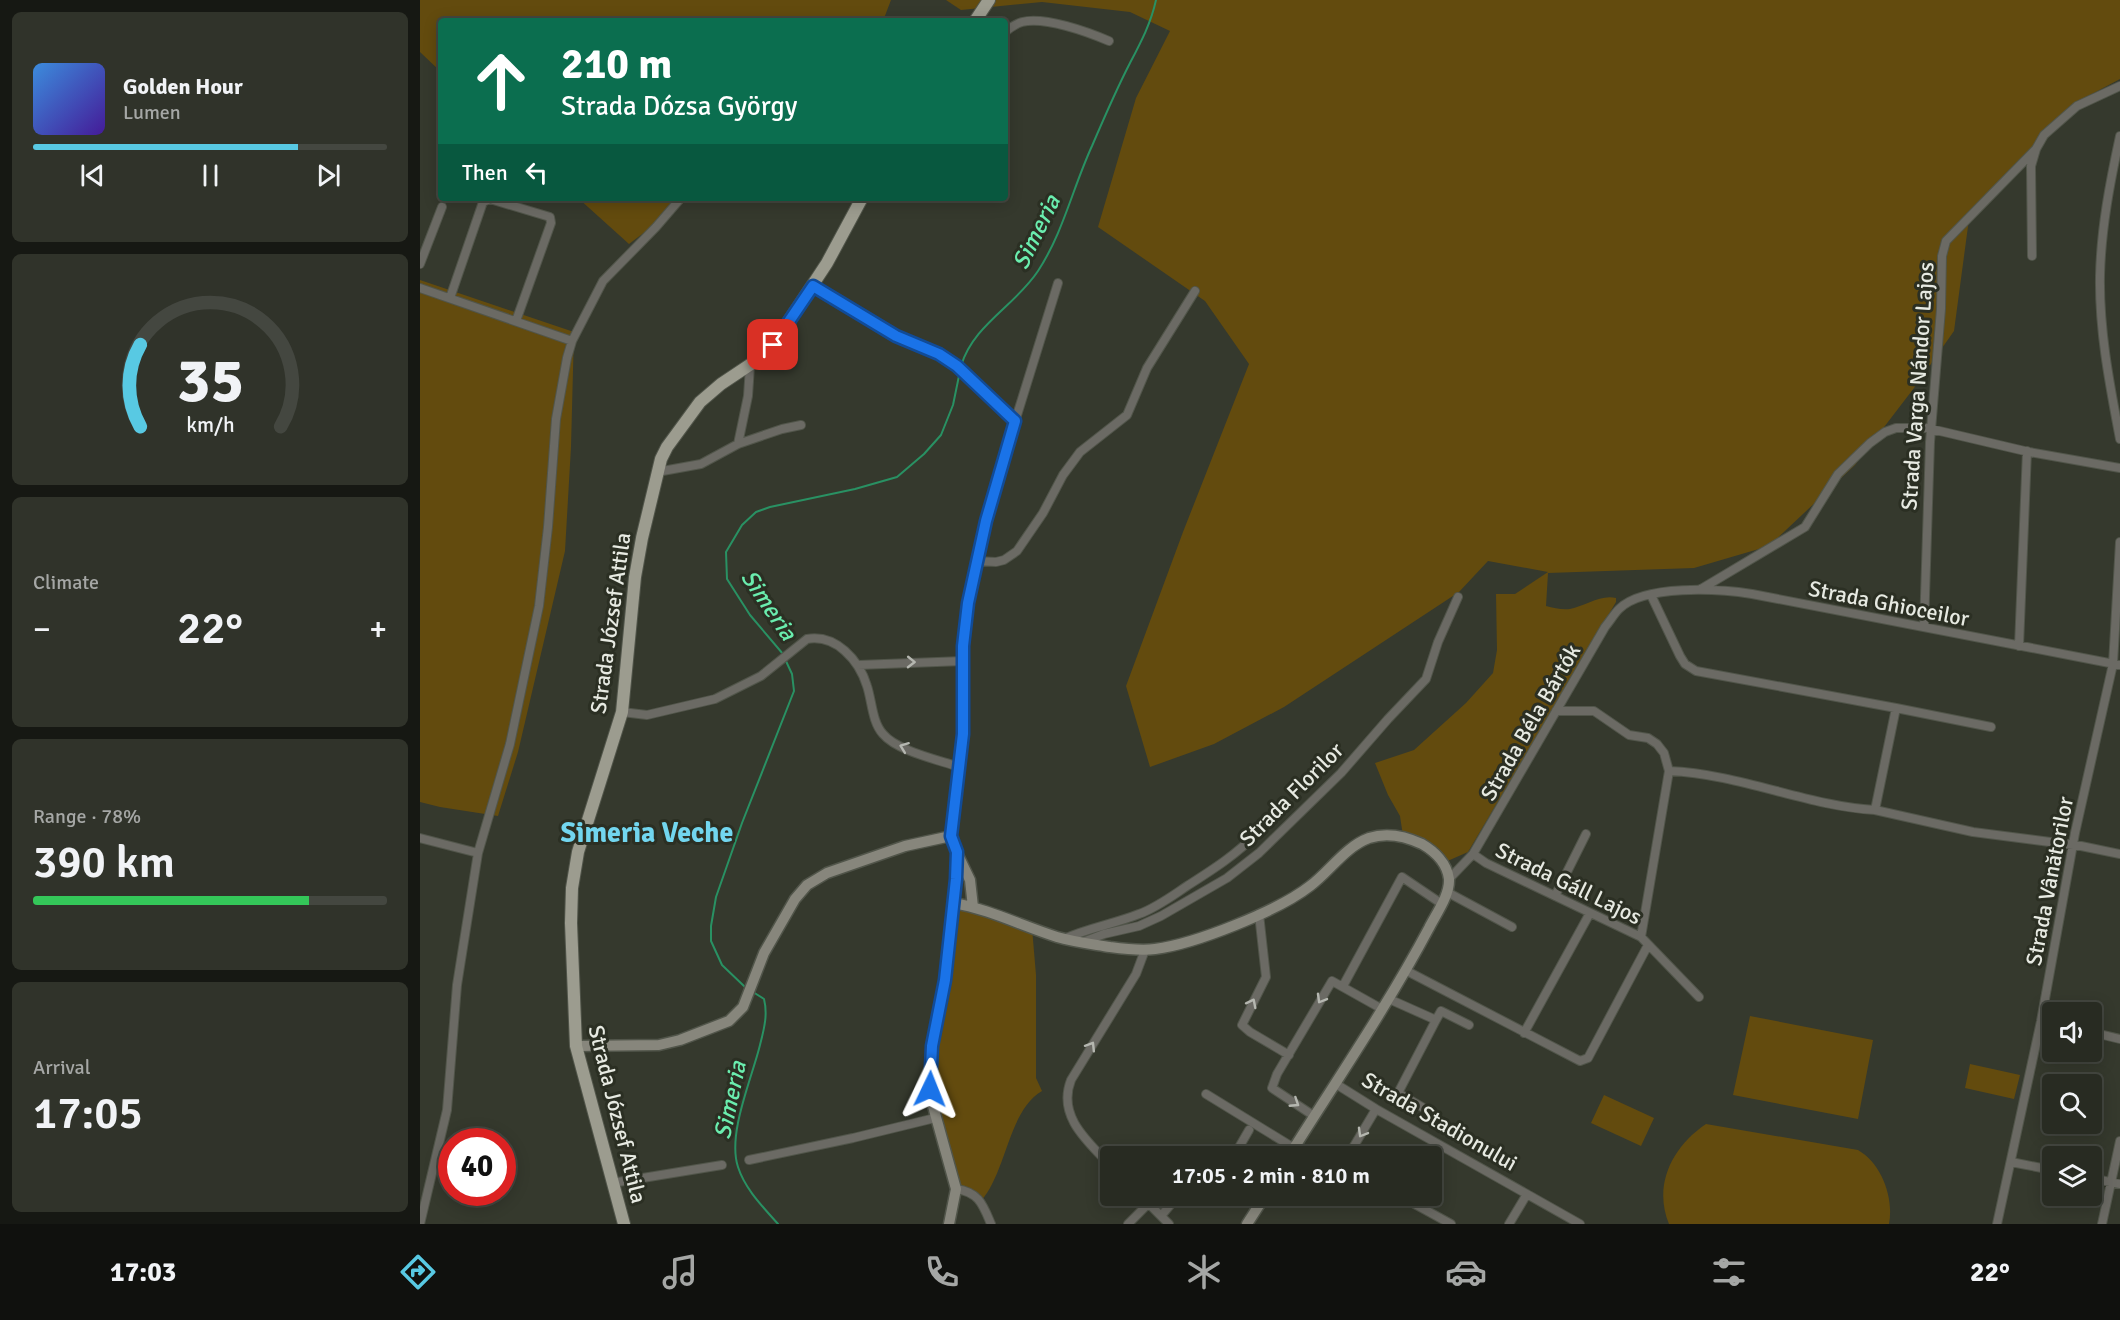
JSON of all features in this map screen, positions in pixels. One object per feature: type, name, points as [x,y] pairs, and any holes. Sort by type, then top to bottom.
[{"type":"main road","points":[[977,18],[989,0]]},
{"type":"main road","name":"Strada József Attila","points":[[624,1224],[576,1046],[571,952],[572,888],[574,870],[591,808],[622,712],[636,577],[657,472],[667,447],[700,402],[721,384],[750,366],[773,345],[813,286],[860,201]]},
{"type":"street","points":[[1008,30],[1017,24],[1032,21],[1078,29],[1109,41]]},
{"type":"street","name":"Strada Varga Nándor Lajos","points":[[1924,627],[1931,429],[1941,309],[1942,256],[1946,241],[2036,149],[2044,135],[2077,106],[2120,86]]},
{"type":"street","points":[[2120,136],[2109,188],[2100,276],[2106,355],[2120,439]]},
{"type":"street","points":[[2032,256],[2031,166],[2036,149]]},
{"type":"street","points":[[450,298],[484,201]]},
{"type":"street","points":[[497,201],[550,216],[551,223],[516,321]]},
{"type":"street","points":[[420,1224],[447,1110],[457,985],[478,854],[510,744],[535,632],[545,561],[556,419],[567,358],[572,341],[603,282],[678,201]]},
{"type":"street","points":[[420,264],[442,207]]},
{"type":"street","points":[[973,907],[970,880],[951,836],[963,734],[963,661],[968,603],[986,521],[1058,283]]},
{"type":"street","points":[[813,286],[896,336],[939,354],[957,366],[1015,421]]},
{"type":"street","points":[[420,288],[572,341]]},
{"type":"street","points":[[976,561],[996,562],[1004,560],[1017,551],[1042,513],[1063,474],[1080,452],[1127,415],[1147,368],[1195,291]]},
{"type":"street","points":[[738,444],[748,396],[750,366]]},
{"type":"street","points":[[657,472],[701,464],[738,444],[801,424]]},
{"type":"street","points":[[1699,590],[1805,527],[1838,474],[1870,443],[1885,432],[1896,428],[1931,429],[2027,451],[2120,468]]},
{"type":"street","points":[[2019,646],[2027,451]]},
{"type":"street","name":"Strada Vânătorilor","points":[[1997,1224],[2041,1022],[2073,845],[2116,665],[2120,542]]},
{"type":"street","name":"Strada Ghioceilor","points":[[1651,595],[1699,590],[1752,594],[2116,665]]},
{"type":"street","points":[[1651,595],[1680,656],[1685,664],[1696,671],[1991,727]]},
{"type":"street","name":"Strada Béla Bártók","points":[[1449,879],[1473,854],[1605,627],[1620,608],[1632,600],[1651,595]]},
{"type":"street","name":"Strada Florilor","points":[[1082,942],[1139,926],[1161,916],[1227,878],[1259,853],[1341,773],[1426,679],[1438,642],[1458,597]]},
{"type":"street","points":[[622,712],[647,715],[715,699],[761,676],[807,639],[814,638],[839,646],[858,665],[867,684],[876,720],[884,735],[897,745],[959,767]]},
{"type":"street","points":[[858,665],[963,661]]},
{"type":"street","points":[[1875,810],[1896,708]]},
{"type":"street","points":[[1556,711],[1594,711],[1629,735],[1648,738],[1664,753],[1669,771],[1641,938]]},
{"type":"street","points":[[1669,771],[1723,777],[1848,807],[1875,810],[1973,832],[2073,845],[2120,854]]},
{"type":"street","name":"Strada Florilor","points":[[1064,939],[1086,929],[1141,914],[1156,906],[1224,863],[1257,833]]},
{"type":"street","points":[[1555,896],[1586,834]]},
{"type":"street","points":[[576,1046],[650,1046],[669,1043],[729,1021],[739,1013],[772,937],[795,899],[807,885],[827,873],[916,843],[951,836]]},
{"type":"street","points":[[953,903],[973,907],[1064,939],[1145,950],[1164,948],[1195,939],[1259,914],[1303,891],[1358,844],[1377,836],[1403,836],[1432,850],[1443,863],[1449,879]]},
{"type":"street","points":[[420,838],[478,854]]},
{"type":"street","points":[[948,1224],[955,1202],[956,1189],[935,1118],[930,1089],[930,1062],[945,980],[957,852]]},
{"type":"street","name":"Strada Gáll Lajos","points":[[1473,854],[1486,863],[1641,938],[1699,997]]},
{"type":"street","points":[[1342,986],[1402,877],[1442,904]]},
{"type":"street","name":"Strada Stadionului","points":[[1449,879],[1442,904],[1389,999],[1336,1084],[1580,1224]]},
{"type":"street","points":[[1447,892],[1512,927]]},
{"type":"street","points":[[1524,1033],[1590,913]]},
{"type":"street","points":[[1259,914],[1266,977],[1242,1025],[1288,1055]]},
{"type":"street","points":[[1405,970],[1580,1061],[1585,1060],[1647,945]]},
{"type":"street","points":[[1100,1154],[1079,1131],[1071,1118],[1066,1098],[1071,1080],[1136,974],[1145,950]]},
{"type":"street","points":[[1314,1116],[1272,1088],[1288,1055],[1332,981],[1382,1009]]},
{"type":"street","points":[[1389,999],[1436,1020],[1441,1011],[1469,1025]]},
{"type":"street","name":"Strada Stadionului","points":[[1422,1107],[1398,1093],[1436,1020]]},
{"type":"street","points":[[2102,1035],[2120,1039]]},
{"type":"street","points":[[1296,1146],[1336,1084]]},
{"type":"street","points":[[1206,1094],[1283,1146]]},
{"type":"street","points":[[1354,1146],[1376,1109]]},
{"type":"street","points":[[749,1160],[935,1118]]},
{"type":"street","points":[[1240,1146],[1249,1130]]},
{"type":"street","points":[[2102,1224],[2116,1183],[2120,1141]]},
{"type":"street","points":[[2011,1162],[2042,1168]]},
{"type":"street","points":[[612,1183],[722,1164]]},
{"type":"street","points":[[956,1189],[971,1192],[981,1201],[991,1224]]},
{"type":"street","points":[[1509,1224],[1527,1194]]},
{"type":"street","points":[[1128,1224],[1146,1206]]},
{"type":"street","points":[[1152,1206],[1169,1224]]},
{"type":"street","points":[[1161,1216],[1170,1206]]},
{"type":"street","points":[[1248,1224],[1259,1206]]},
{"type":"street","points":[[1418,1206],[1450,1224]]},
{"type":"shaded area","points":[[420,0],[891,0],[884,18],[438,18],[438,69],[420,52]]},
{"type":"shaded area","points":[[946,0],[2120,0],[2120,79],[2090,95],[1969,219],[1954,331],[1855,465],[1769,546],[1694,568],[1548,573],[1546,606],[1570,609],[1610,597],[1616,598],[1616,602],[1468,852],[1443,863],[1403,836],[1400,816],[1388,795],[1375,763],[1414,750],[1466,703],[1493,673],[1497,650],[1496,594],[1515,594],[1548,572],[1488,561],[1459,592],[1284,707],[1214,744],[1150,767],[1126,686],[1249,364],[1205,301],[1098,227],[1136,98],[1170,31],[1130,12],[1042,2],[961,10]]},
{"type":"shaded area","points":[[581,201],[686,201],[629,244]]},
{"type":"shaded area","points":[[420,280],[574,332],[565,551],[518,752],[498,816],[420,802]]},
{"type":"shaded area","points":[[953,903],[1032,928],[1036,975],[1036,1078],[1042,1091],[1022,1112],[997,1174],[981,1201],[956,1189],[931,1099]]},
{"type":"shaded area","points":[[1750,1016],[1873,1040],[1858,1119],[1733,1095]]},
{"type":"shaded area","points":[[1970,1064],[2020,1075],[2014,1099],[1965,1088]]},
{"type":"shaded area","points":[[1604,1095],[1654,1118],[1641,1146],[1591,1123]]},
{"type":"shaded area","points":[[1706,1124],[1858,1150],[1874,1164],[1884,1182],[1890,1203],[1889,1224],[1669,1224],[1663,1195],[1669,1168],[1675,1155],[1684,1144]]},
{"type":"waterway","name":"Simeria","points":[[961,366],[975,339],[1029,283],[1047,256],[1085,162],[1145,32],[1156,0]]},
{"type":"waterway","name":"Simeria","points":[[783,654],[750,615],[727,579],[726,552],[742,525],[756,512],[770,507],[855,489],[897,477],[924,454],[941,435],[953,405],[960,371]]},
{"type":"waterway","name":"Simeria","points":[[745,987],[722,965],[711,941],[711,926],[716,897],[742,823],[794,691],[792,674],[785,659]]},
{"type":"waterway","name":"Simeria","points":[[753,992],[764,999],[765,1022],[738,1123],[735,1154],[745,1183],[778,1224]]},
{"type":"district","name":"Simeria Veche","points":[[647,832]]},
{"type":"route","points":[[773,345],[813,286],[896,336],[939,354],[957,366],[1015,421],[981,541],[964,626],[963,734],[951,836],[957,852],[956,879],[945,980],[930,1062],[930,1089]]}]
